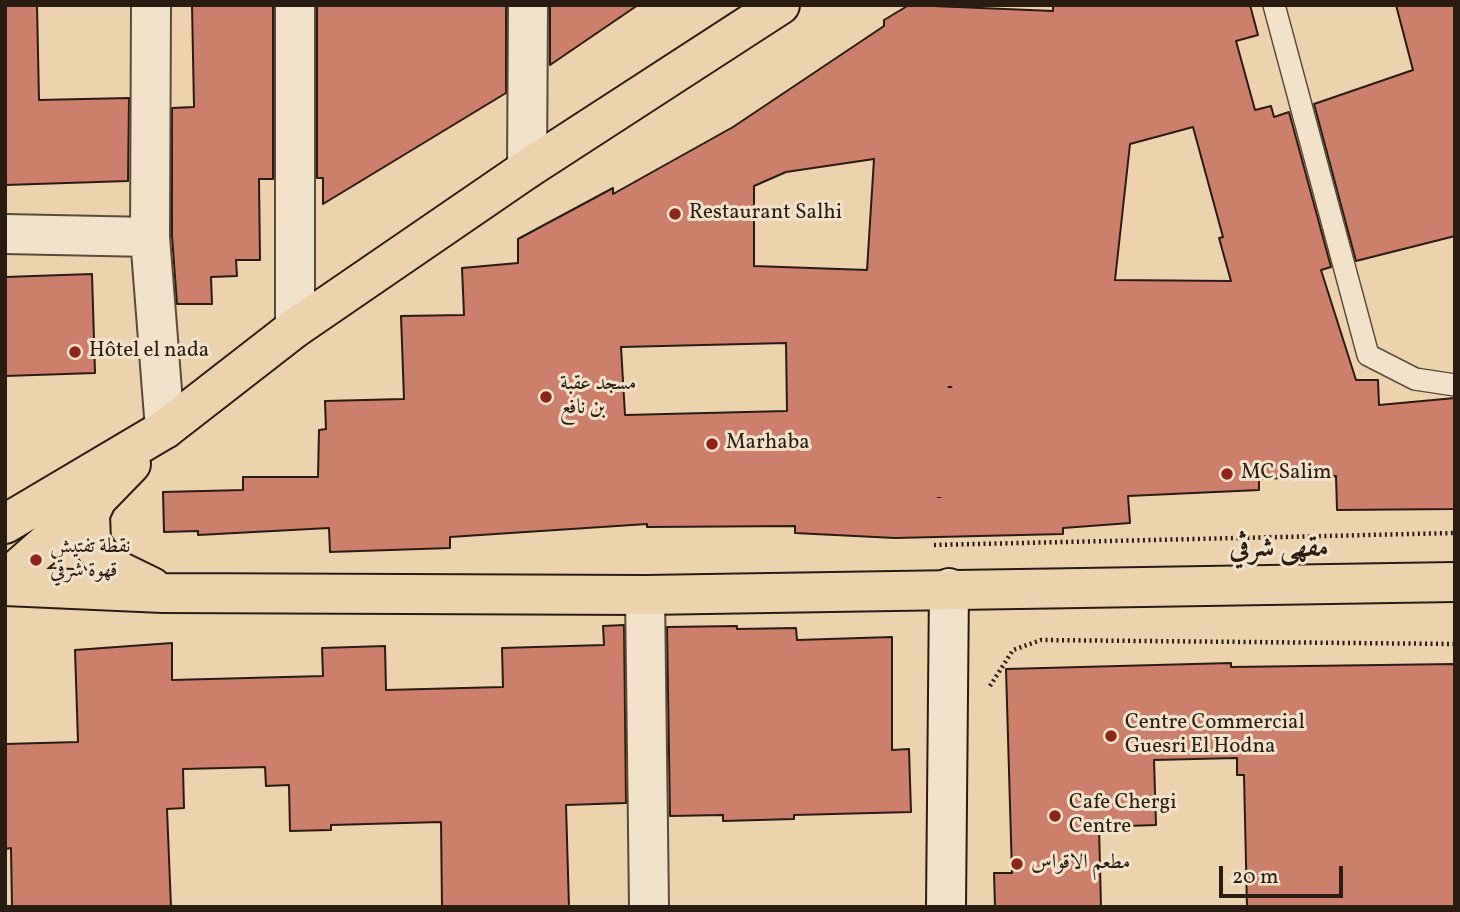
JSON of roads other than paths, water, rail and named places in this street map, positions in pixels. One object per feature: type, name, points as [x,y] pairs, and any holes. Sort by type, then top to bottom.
[{"type":"main road","points":[[5,524],[164,429],[295,328],[527,169],[780,5]]},
{"type":"main road","points":[[5,580],[97,499],[164,429]]},
{"type":"main road","points":[[97,499],[90,514],[91,542],[107,565],[163,593]]},
{"type":"main road","points":[[5,586],[163,593],[645,595],[949,587],[1455,582]]},
{"type":"street","points":[[151,5],[150,237],[164,429]]},
{"type":"street","points":[[295,5],[295,328]]},
{"type":"street","points":[[527,169],[528,5]]},
{"type":"street","points":[[5,234],[150,237]]},
{"type":"street","points":[[946,907],[949,587]]},
{"type":"street","points":[[645,595],[649,907]]},
{"type":"lane","points":[[1273,5],[1368,355],[1415,379],[1455,385]]},
{"type":"place","name":"Restaurant Salhi","points":[[675,214]]},
{"type":"place","name":"Hôtel el nada","points":[[75,352]]},
{"type":"place","name":"مسجد عقبة بن نافع","points":[[546,397]]},
{"type":"place","name":"Marhaba","points":[[712,444]]},
{"type":"place","name":"MC Salim","points":[[1227,474]]},
{"type":"place","name":"نقطة تفتيش قهوة شرقي","points":[[36,560]]},
{"type":"place","name":"Centre Commercial Guesri El Hodna","points":[[1111,736]]},
{"type":"place","name":"Cafe Chergi Centre","points":[[1055,816]]},
{"type":"place","name":"مطعم الاقواس","points":[[1017,864]]},
{"type":"district","name":"مقهى شرڨي","points":[[1279,551]]}]
